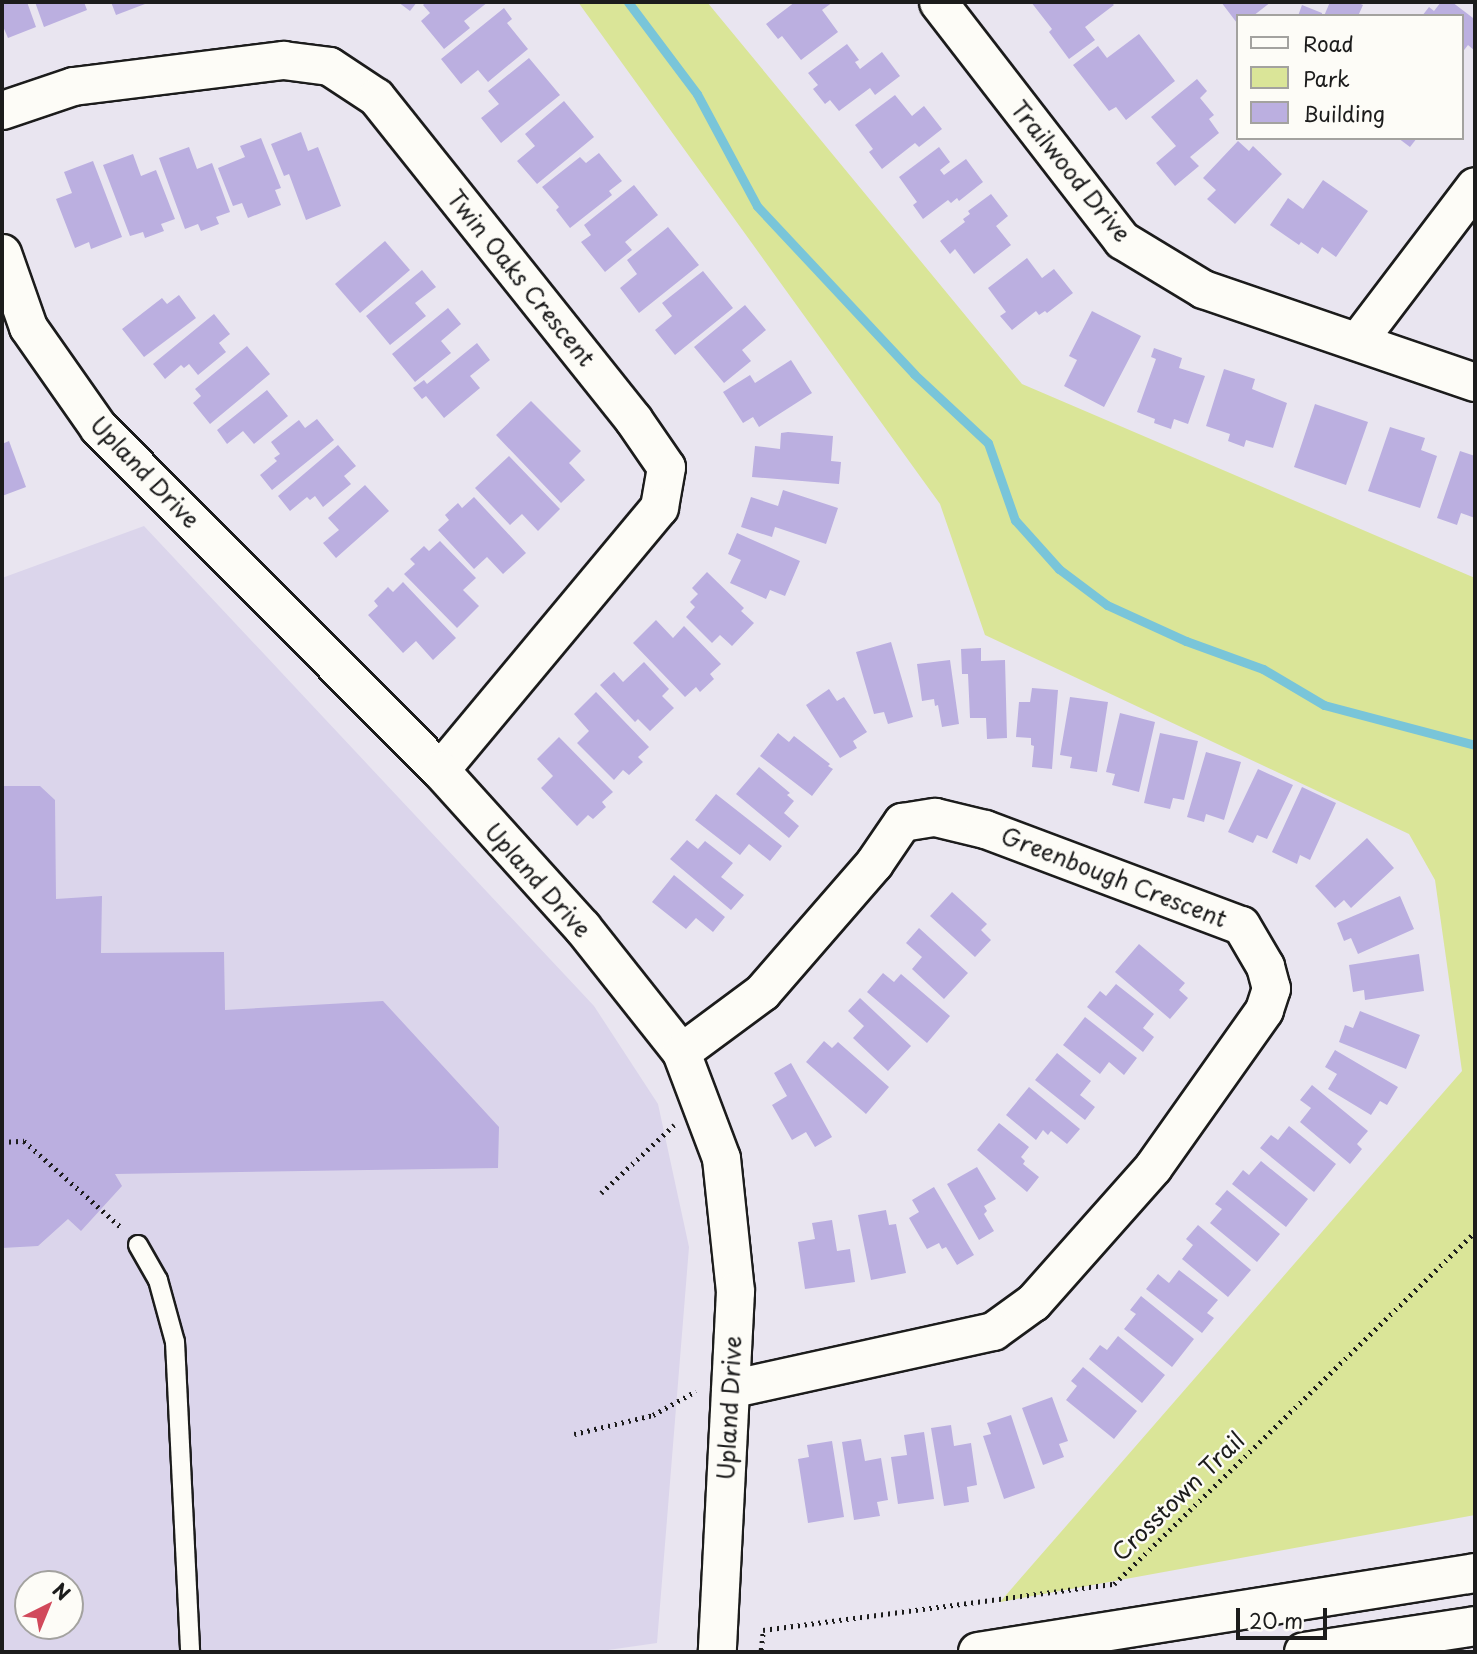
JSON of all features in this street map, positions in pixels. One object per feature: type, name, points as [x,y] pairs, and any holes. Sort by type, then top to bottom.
[{"type":"main road","points":[[978,1652],[1475,1573]]},
{"type":"main road","points":[[1304,1652],[1475,1626]]},
{"type":"street","name":"Trailwood Drive","points":[[938,2],[1122,240],[1203,289],[1475,382]]},
{"type":"street","name":"Twin Oaks Crescent","points":[[2,110],[73,86],[283,60],[329,66],[376,97],[633,419],[666,467],[659,507],[440,770]]},
{"type":"street","points":[[1358,340],[1475,186]]},
{"type":"street","name":"Upland Drive","points":[[2,253],[15,332],[98,427],[440,770],[582,927],[681,1052],[721,1158],[735,1291],[713,1389],[718,1652]]},
{"type":"street","name":"Greenbough Crescent","points":[[681,1052],[762,992],[874,863],[902,822],[936,817],[985,828],[1241,925],[1265,966],[1270,988],[1264,1010],[1153,1167],[1033,1302],[993,1331],[713,1389]]},
{"type":"lane","points":[[138,1245],[158,1280],[175,1342],[190,1652]]},
{"type":"path","points":[[601,1193],[699,1100]]},
{"type":"path","points":[[2,1142],[24,1141],[102,1208],[138,1245]]},
{"type":"path","name":"Crosstown Trail","points":[[761,1650],[763,1630],[1114,1584],[1475,1232]]},
{"type":"path","points":[[574,1434],[653,1415],[713,1389]]},
{"type":"shaded area","points":[[144,526],[594,1006],[658,1104],[689,1247],[657,1643],[594,1652],[2,1652],[2,578]]},
{"type":"green space","points":[[578,2],[707,2],[1022,384],[1475,578],[1475,1515],[1000,1602],[1462,1071],[1435,880],[1409,834],[985,635],[940,504]]},
{"type":"building","points":[[2,2],[27,2],[36,27],[8,38],[2,24]]},
{"type":"building","points":[[35,2],[84,2],[87,10],[44,27]]},
{"type":"building","points":[[111,2],[144,2],[145,4],[116,15]]},
{"type":"building","points":[[398,2],[417,2],[410,11]]},
{"type":"building","points":[[426,2],[488,2],[464,21],[470,28],[444,49],[421,21],[430,13],[423,5]]},
{"type":"building","points":[[795,2],[833,2],[822,10],[838,32],[801,60],[782,36],[778,39],[766,24]]},
{"type":"building","points":[[1031,2],[1111,2],[1114,5],[1085,27],[1095,40],[1069,59],[1049,32],[1052,29]]},
{"type":"building","points":[[1221,2],[1271,2],[1256,14],[1236,14],[1236,22]]},
{"type":"building","points":[[1330,2],[1356,2],[1363,5],[1359,14],[1325,14]]},
{"type":"building","points":[[1441,2],[1452,2],[1473,18],[1475,15],[1475,51],[1468,45],[1463,51],[1463,14],[1424,14],[1429,7],[1434,11]]},
{"type":"building","points":[[1302,5],[1322,13],[1322,14],[1299,14]]},
{"type":"building","points":[[504,8],[512,19],[507,23],[528,49],[488,82],[478,70],[461,84],[441,59]]},
{"type":"building","points":[[1139,34],[1175,81],[1126,120],[1116,107],[1109,111],[1073,65],[1098,46],[1107,58]]},
{"type":"building","points":[[847,44],[859,60],[855,62],[860,69],[882,52],[900,76],[875,95],[870,88],[839,111],[830,100],[825,104],[813,89],[818,85],[808,73]]},
{"type":"building","points":[[529,58],[560,95],[501,143],[481,118],[499,104],[488,91]]},
{"type":"building","points":[[1197,79],[1207,91],[1200,98],[1214,115],[1209,119],[1219,133],[1190,157],[1199,166],[1175,186],[1156,163],[1176,146],[1151,117]]},
{"type":"building","points":[[895,95],[912,116],[924,106],[942,129],[919,147],[915,143],[882,169],[869,152],[873,149],[855,125]]},
{"type":"building","points":[[564,101],[594,137],[537,184],[517,161],[535,146],[525,134]]},
{"type":"building","points":[[301,132],[308,151],[318,147],[341,206],[306,220],[289,174],[284,176],[271,144]]},
{"type":"building","points":[[261,138],[281,188],[275,190],[281,205],[248,218],[242,203],[233,206],[218,168],[245,157],[240,146]]},
{"type":"building","points":[[1401,140],[1415,140],[1410,147]]},
{"type":"building","points":[[1238,141],[1249,151],[1253,146],[1282,174],[1235,224],[1207,199],[1216,190],[1203,178]]},
{"type":"building","points":[[189,147],[197,169],[212,163],[230,212],[216,217],[219,224],[201,231],[198,224],[185,229],[159,158]]},
{"type":"building","points":[[939,147],[950,162],[940,170],[944,175],[966,159],[983,182],[959,201],[957,198],[951,203],[948,200],[923,219],[913,205],[917,202],[899,177]]},
{"type":"building","points":[[599,153],[622,181],[609,191],[612,195],[570,228],[556,210],[559,207],[542,187],[580,157],[586,163]]},
{"type":"building","points":[[133,154],[141,176],[156,170],[175,219],[161,224],[164,231],[145,238],[143,232],[130,236],[103,165]]},
{"type":"building","points":[[93,161],[122,237],[91,249],[89,242],[75,248],[56,199],[72,193],[64,172]]},
{"type":"building","points":[[1323,180],[1368,211],[1336,257],[1322,247],[1318,254],[1301,242],[1299,245],[1270,225],[1288,198],[1303,209]]},
{"type":"building","points":[[634,185],[658,215],[625,242],[632,250],[605,272],[581,242],[591,235],[584,225]]},
{"type":"building","points":[[991,194],[1008,216],[996,226],[1011,245],[974,274],[955,249],[950,254],[940,241],[965,222],[963,219],[970,214],[968,211]]},
{"type":"building","points":[[668,227],[699,265],[639,313],[620,288],[637,274],[627,260]]},
{"type":"building","points":[[385,241],[410,270],[360,313],[335,284]]},
{"type":"building","points":[[1027,258],[1042,278],[1054,269],[1073,293],[1047,313],[1045,311],[1039,315],[1036,311],[1012,330],[1000,316],[1006,312],[988,288]]},
{"type":"building","points":[[422,270],[436,287],[415,303],[426,316],[390,345],[366,316]]},
{"type":"building","points":[[703,271],[733,308],[675,355],[655,330],[672,316],[662,303]]},
{"type":"building","points":[[179,295],[196,318],[144,357],[122,329],[162,298],[167,304]]},
{"type":"building","points":[[745,305],[766,330],[742,350],[751,361],[724,383],[694,347]]},
{"type":"building","points":[[448,308],[461,324],[441,341],[451,353],[415,382],[392,354]]},
{"type":"building","points":[[1092,311],[1141,336],[1104,407],[1064,386],[1077,360],[1069,356]]},
{"type":"building","points":[[214,314],[230,334],[219,343],[226,352],[198,375],[189,364],[184,368],[181,365],[165,379],[153,364]]},
{"type":"building","points":[[477,343],[490,360],[470,376],[480,388],[444,418],[426,396],[422,399],[413,388],[424,380],[427,384]]},
{"type":"building","points":[[247,346],[270,374],[210,424],[193,403],[201,396],[195,389]]},
{"type":"building","points":[[1154,348],[1182,358],[1179,368],[1205,376],[1188,424],[1174,419],[1171,429],[1154,423],[1155,419],[1137,412],[1156,359],[1151,357]]},
{"type":"building","points":[[791,360],[812,393],[759,427],[753,417],[743,423],[723,392],[750,375],[755,383]]},
{"type":"building","points":[[1224,369],[1255,379],[1252,389],[1287,403],[1273,448],[1246,440],[1244,447],[1228,441],[1230,434],[1206,426]]},
{"type":"building","points":[[267,390],[288,416],[254,444],[243,431],[227,444],[217,430]]},
{"type":"building","points":[[531,401],[581,451],[569,463],[585,480],[561,503],[496,435]]},
{"type":"building","points":[[1315,404],[1368,422],[1346,485],[1294,467]]},
{"type":"building","points":[[317,419],[334,440],[272,490],[260,475],[277,461],[274,458],[280,454],[271,442],[299,420],[305,428]]},
{"type":"building","points":[[1390,427],[1425,438],[1421,450],[1437,456],[1420,508],[1368,491]]},
{"type":"building","points":[[781,433],[833,436],[831,461],[841,462],[839,484],[752,477],[755,446],[780,449]]},
{"type":"building","points":[[9,441],[26,487],[2,496],[2,444]]},
{"type":"building","points":[[338,445],[356,466],[344,476],[351,484],[323,507],[315,496],[310,500],[307,497],[290,511],[278,496]]},
{"type":"building","points":[[1460,451],[1475,456],[1475,518],[1461,513],[1457,525],[1437,518]]},
{"type":"building","points":[[509,456],[560,509],[538,531],[522,514],[510,525],[475,488]]},
{"type":"building","points":[[365,485],[389,511],[336,558],[323,543],[339,530],[328,518]]},
{"type":"building","points":[[783,490],[838,508],[826,544],[775,527],[772,537],[741,527],[751,497],[778,506]]},
{"type":"building","points":[[474,497],[526,553],[503,574],[487,557],[474,569],[438,530],[449,520],[445,515],[458,503],[462,508]]},
{"type":"building","points":[[737,533],[800,561],[785,596],[770,590],[766,599],[730,583],[741,560],[728,554]]},
{"type":"building","points":[[440,541],[476,578],[463,590],[479,606],[457,628],[404,574],[415,564],[410,559],[424,546],[429,551]]},
{"type":"building","points":[[707,572],[744,608],[741,611],[754,623],[732,646],[720,635],[712,643],[686,617],[695,607],[690,602],[698,594],[692,588]]},
{"type":"building","points":[[403,582],[456,638],[433,660],[416,641],[403,653],[368,615],[378,606],[374,601],[388,587],[393,592]]},
{"type":"building","points":[[656,620],[673,638],[684,626],[721,664],[710,674],[714,679],[700,692],[696,687],[685,697],[633,643]]},
{"type":"building","points":[[891,642],[913,717],[888,724],[884,712],[874,714],[856,652]]},
{"type":"building","points":[[981,648],[981,661],[1005,660],[1007,738],[987,739],[986,718],[970,718],[968,674],[962,674],[961,649]]},
{"type":"building","points":[[950,660],[959,724],[942,727],[938,705],[935,706],[934,699],[922,701],[917,664]]},
{"type":"building","points":[[644,662],[669,689],[662,696],[674,708],[650,731],[638,719],[635,722],[600,685],[614,672],[623,682]]},
{"type":"building","points":[[1032,688],[1058,690],[1052,769],[1032,767],[1034,746],[1031,745],[1031,738],[1016,737],[1019,702],[1030,702]]},
{"type":"building","points":[[829,689],[837,701],[844,697],[867,732],[853,741],[857,748],[840,758],[806,705]]},
{"type":"building","points":[[596,692],[649,747],[638,757],[643,762],[629,775],[623,770],[614,780],[577,743],[589,731],[574,714]]},
{"type":"building","points":[[1070,697],[1108,702],[1097,772],[1070,768],[1072,757],[1060,755]]},
{"type":"building","points":[[1120,713],[1155,722],[1139,792],[1112,785],[1115,774],[1106,772]]},
{"type":"building","points":[[778,733],[789,742],[794,736],[833,769],[812,796],[760,756]]},
{"type":"building","points":[[1160,733],[1198,741],[1184,800],[1173,798],[1170,809],[1144,803]]},
{"type":"building","points":[[559,737],[613,792],[602,802],[606,807],[593,819],[588,815],[577,826],[541,788],[553,776],[537,759]]},
{"type":"building","points":[[1206,752],[1241,762],[1224,820],[1206,814],[1204,822],[1187,817]]},
{"type":"building","points":[[759,767],[790,793],[787,795],[794,801],[784,813],[799,826],[789,838],[736,794]]},
{"type":"building","points":[[1258,769],[1293,785],[1267,839],[1257,835],[1253,843],[1228,832]]},
{"type":"building","points":[[2,786],[40,786],[55,800],[56,899],[102,896],[101,953],[224,952],[225,1010],[383,1001],[499,1127],[498,1168],[115,1174],[122,1186],[81,1231],[68,1219],[38,1246],[2,1248]]},
{"type":"building","points":[[1302,787],[1336,803],[1310,860],[1300,855],[1297,864],[1272,852]]},
{"type":"building","points":[[716,794],[782,846],[770,861],[749,844],[740,855],[695,820]]},
{"type":"building","points":[[1367,838],[1394,868],[1351,908],[1344,900],[1335,908],[1315,886]]},
{"type":"building","points":[[687,840],[698,849],[705,841],[733,863],[721,877],[744,895],[731,910],[670,859]]},
{"type":"building","points":[[674,875],[725,917],[713,932],[696,918],[686,929],[652,902]]},
{"type":"building","points":[[952,892],[987,924],[981,930],[991,940],[975,957],[930,916]]},
{"type":"building","points":[[1400,896],[1414,929],[1358,954],[1351,938],[1344,941],[1337,923]]},
{"type":"building","points":[[919,928],[968,973],[944,999],[912,969],[922,957],[906,943]]},
{"type":"building","points":[[1139,944],[1185,983],[1179,990],[1188,998],[1170,1019],[1115,972]]},
{"type":"building","points":[[1419,954],[1424,991],[1365,1000],[1364,990],[1353,992],[1349,965]]},
{"type":"building","points":[[883,973],[894,982],[901,974],[950,1016],[927,1043],[867,992]]},
{"type":"building","points":[[1116,984],[1154,1014],[1143,1028],[1154,1037],[1143,1052],[1087,1007],[1100,991],[1106,996]]},
{"type":"building","points":[[860,998],[911,1046],[888,1071],[853,1038],[864,1026],[848,1011]]},
{"type":"building","points":[[1360,1011],[1420,1035],[1406,1069],[1339,1042],[1345,1025],[1353,1028]]},
{"type":"building","points":[[1085,1017],[1137,1058],[1124,1075],[1109,1062],[1100,1074],[1063,1045]]},
{"type":"building","points":[[824,1041],[832,1048],[838,1042],[889,1087],[866,1114],[806,1062]]},
{"type":"building","points":[[1335,1050],[1398,1087],[1387,1105],[1380,1101],[1371,1115],[1328,1089],[1337,1074],[1325,1067]]},
{"type":"building","points":[[1057,1053],[1091,1081],[1080,1095],[1095,1107],[1085,1120],[1035,1080]]},
{"type":"building","points":[[791,1063],[832,1137],[815,1147],[806,1132],[792,1140],[772,1105],[787,1096],[774,1073]]},
{"type":"building","points":[[1312,1085],[1368,1131],[1357,1144],[1362,1149],[1350,1164],[1300,1122],[1311,1108],[1300,1100]]},
{"type":"building","points":[[1029,1087],[1080,1129],[1067,1144],[1051,1131],[1048,1135],[1043,1130],[1036,1140],[1006,1115]]},
{"type":"building","points":[[999,1123],[1029,1147],[1021,1157],[1025,1161],[1023,1164],[1039,1177],[1027,1192],[977,1150]]},
{"type":"building","points":[[1289,1126],[1336,1164],[1314,1192],[1260,1148],[1271,1135],[1278,1140]]},
{"type":"building","points":[[1261,1161],[1308,1199],[1286,1227],[1232,1184],[1243,1170],[1249,1175]]},
{"type":"building","points":[[977,1167],[996,1199],[984,1206],[987,1211],[984,1214],[994,1231],[979,1240],[947,1184]]},
{"type":"building","points":[[934,1187],[974,1255],[957,1265],[946,1247],[942,1249],[939,1243],[927,1249],[909,1218],[919,1212],[912,1200]]},
{"type":"building","points":[[1227,1190],[1280,1234],[1257,1262],[1210,1223],[1222,1209],[1215,1204]]},
{"type":"building","points":[[886,1210],[889,1225],[896,1224],[906,1273],[871,1280],[858,1215]]},
{"type":"building","points":[[832,1220],[837,1251],[850,1249],[855,1282],[805,1289],[798,1242],[815,1239],[812,1223]]},
{"type":"building","points":[[1198,1225],[1251,1270],[1228,1297],[1182,1259],[1193,1245],[1186,1239]]},
{"type":"building","points":[[1179,1270],[1218,1300],[1207,1313],[1214,1318],[1202,1333],[1146,1289],[1158,1274],[1169,1283]]},
{"type":"building","points":[[1141,1296],[1194,1339],[1172,1367],[1124,1329],[1136,1314],[1130,1310]]},
{"type":"building","points":[[1118,1336],[1165,1375],[1142,1403],[1089,1359],[1100,1345],[1107,1350]]},
{"type":"building","points":[[1083,1367],[1137,1411],[1114,1439],[1066,1400],[1077,1386],[1071,1381]]},
{"type":"building","points":[[1052,1397],[1068,1441],[1059,1444],[1064,1457],[1043,1465],[1022,1408]]},
{"type":"building","points":[[1011,1415],[1035,1488],[1004,1499],[983,1436],[991,1434],[987,1423]]},
{"type":"building","points":[[951,1425],[954,1446],[971,1443],[977,1485],[967,1487],[969,1502],[944,1506],[931,1428]]},
{"type":"building","points":[[924,1432],[934,1499],[898,1504],[891,1457],[907,1455],[904,1435]]},
{"type":"building","points":[[861,1439],[865,1461],[881,1458],[888,1500],[877,1502],[880,1516],[854,1520],[842,1442]]},
{"type":"building","points":[[832,1441],[844,1517],[808,1523],[798,1459],[809,1457],[807,1445]]},
{"type":"waterway","points":[[628,2],[697,94],[757,206],[914,374],[988,443],[1015,520],[1059,569],[1107,605],[1186,641],[1263,669],[1324,705],[1475,745]]}]
